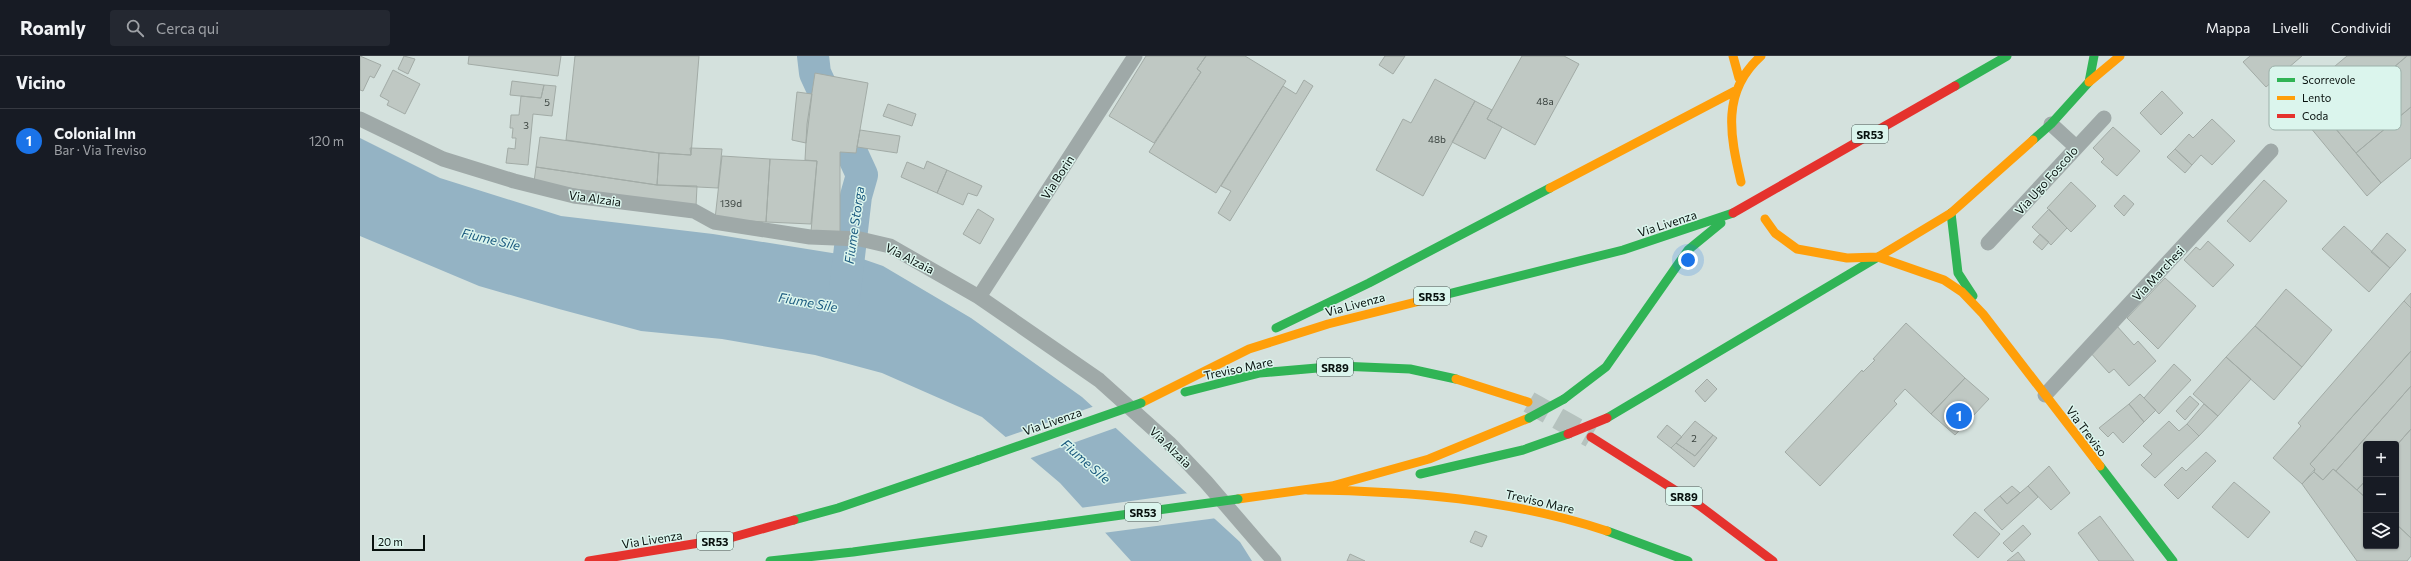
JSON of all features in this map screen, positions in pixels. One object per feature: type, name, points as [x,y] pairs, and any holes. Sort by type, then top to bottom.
[{"type":"main road","points":[[1733,56],[1739,78]]},
{"type":"main road","points":[[1741,182],[1733,147],[1731,121],[1735,90],[1739,78],[1761,56]]},
{"type":"main road","name":"SR53","points":[[1733,213],[2007,56]]},
{"type":"main road","points":[[2089,82],[2094,56]]},
{"type":"main road","points":[[1407,477],[1523,450],[1607,418],[1951,213],[2051,124],[2089,82],[2120,56]]},
{"type":"main road","points":[[1249,349],[1261,336],[1369,283],[1735,90]]},
{"type":"main road","name":"Via Livenza","points":[[589,561],[730,538],[838,508],[1141,403],[1249,349],[1328,324],[1623,250],[1733,213]]},
{"type":"main road","name":"Via Livenza","points":[[770,561],[853,552],[1308,490],[1332,486],[1430,459],[1528,418],[1564,399],[1606,367],[1665,280],[1688,250],[1733,213]]},
{"type":"main road","name":"Via Treviso","points":[[1951,213],[1955,259],[1958,273],[1983,314],[2173,561]]},
{"type":"main road","points":[[1765,219],[1775,233],[1797,249],[1847,258],[1878,257]]},
{"type":"main road","name":"Via Treviso","points":[[1878,257],[1944,280],[1962,292],[1983,314]]},
{"type":"main road","name":"Treviso Mare","points":[[1141,403],[1260,373],[1340,366],[1410,369],[1466,381],[1528,402]]},
{"type":"main road","name":"SR89","points":[[1591,437],[1700,506],[1774,561]]},
{"type":"main road","points":[[1346,490],[1384,482]]},
{"type":"main road","name":"Treviso Mare","points":[[1308,490],[1418,493],[1515,506],[1596,527],[1650,545],[1688,561]]},
{"type":"street","name":"Via Borin","points":[[979,297],[1135,56]]},
{"type":"street","name":"Via Ugo Foscolo","points":[[1988,243],[2104,118]]},
{"type":"street","name":"Via Alzaia","points":[[360,119],[443,159],[514,181],[574,196],[694,211],[714,222],[810,237],[841,237],[860,239],[890,246],[979,297],[1098,380],[1169,443],[1206,482],[1274,561]]},
{"type":"street","points":[[2051,124],[2076,147]]},
{"type":"street","name":"Via Marchesi","points":[[2045,395],[2270,151]]},
{"type":"water","name":"Fiume Sile","points":[[360,138],[440,178],[561,216],[713,234],[857,257],[883,266],[971,318],[1082,397],[1240,542],[1252,561],[1131,561],[1060,483],[982,417],[882,373],[815,355],[722,339],[641,331],[479,286],[360,236]]},
{"type":"pier","points":[[1095,406],[1118,427],[1028,459],[1003,438]]},
{"type":"pier","points":[[1189,493],[1217,518],[1103,533],[1080,508]]},
{"type":"building","points":[[360,56],[381,65],[374,78],[370,76],[363,91],[360,90]]},
{"type":"building","points":[[404,56],[415,59],[408,74],[398,69]]},
{"type":"building","points":[[469,56],[561,56],[558,76],[468,64]]},
{"type":"building","points":[[575,56],[699,56],[691,155],[659,153],[566,140]]},
{"type":"building","points":[[1146,56],[1206,56],[1197,69],[1201,72],[1154,143],[1109,116]]},
{"type":"building","points":[[1206,56],[1245,56],[1286,81],[1216,193],[1149,152],[1201,72],[1197,69]]},
{"type":"building","points":[[1385,56],[1405,56],[1393,74],[1379,65]]},
{"type":"building","points":[[1522,56],[1564,56],[1579,64],[1535,145],[1487,119]]},
{"type":"building","points":[[2250,56],[2302,56],[2290,66],[2269,66],[2269,84],[2266,87],[2243,62]]},
{"type":"building","points":[[2347,56],[2407,56],[2395,66],[2335,66]]},
{"type":"building","points":[[2407,56],[2411,56],[2411,107],[2401,115],[2401,66],[2395,66]]},
{"type":"building","points":[[393,70],[420,84],[405,114],[387,105],[389,101],[380,96]]},
{"type":"building","points":[[815,73],[868,83],[856,153],[840,152],[840,233],[811,232],[817,161],[805,160],[807,124]]},
{"type":"building","points":[[1435,79],[1475,101],[1423,196],[1376,170],[1403,119],[1411,123]]},
{"type":"building","points":[[1304,80],[1313,86],[1230,221],[1218,213],[1231,191],[1221,186],[1283,86],[1296,94]]},
{"type":"building","points":[[512,81],[544,85],[541,98],[510,95]]},
{"type":"building","points":[[544,85],[556,86],[552,116],[533,114],[528,165],[506,163],[508,148],[515,149],[516,138],[512,138],[513,128],[510,128],[511,115],[519,115],[521,96],[541,98]]},
{"type":"building","points":[[2162,91],[2183,113],[2161,135],[2140,113]]},
{"type":"building","points":[[797,92],[812,94],[806,143],[792,140]]},
{"type":"building","points":[[1475,101],[1492,110],[1487,119],[1502,127],[1485,159],[1452,142]]},
{"type":"building","points":[[888,104],[916,114],[912,126],[883,116]]},
{"type":"building","points":[[2411,107],[2411,158],[2381,183],[2356,153],[2384,130],[2401,130],[2401,115]]},
{"type":"building","points":[[2212,119],[2235,141],[2212,165],[2201,155],[2192,165],[2175,149],[2189,134],[2193,138]]},
{"type":"building","points":[[2113,127],[2140,151],[2117,176],[2101,162],[2104,159],[2093,148]]},
{"type":"building","points":[[860,130],[900,136],[897,153],[857,147]]},
{"type":"building","points":[[2312,130],[2337,130],[2381,183],[2367,196]]},
{"type":"building","points":[[2337,130],[2384,130],[2356,153]]},
{"type":"building","points":[[540,137],[659,153],[657,185],[536,167]]},
{"type":"building","points":[[690,148],[722,149],[718,188],[657,185],[659,153],[691,155]]},
{"type":"building","points":[[2175,149],[2192,165],[2185,173],[2167,157]]},
{"type":"building","points":[[722,156],[770,159],[766,222],[715,219]]},
{"type":"building","points":[[770,159],[817,161],[811,224],[766,222]]},
{"type":"building","points":[[927,161],[947,170],[937,193],[901,177],[907,162],[924,169]]},
{"type":"building","points":[[536,167],[657,185],[697,186],[696,206],[616,196],[534,182]]},
{"type":"building","points":[[947,170],[982,186],[977,196],[968,193],[963,205],[937,193]]},
{"type":"building","points":[[2264,180],[2287,201],[2250,242],[2227,221]]},
{"type":"building","points":[[2071,182],[2096,206],[2071,232],[2047,208]]},
{"type":"building","points":[[2124,195],[2134,204],[2124,216],[2114,206]]},
{"type":"building","points":[[978,209],[994,219],[980,244],[963,234]]},
{"type":"building","points":[[2049,209],[2067,228],[2051,245],[2032,227]]},
{"type":"building","points":[[2344,226],[2390,268],[2369,292],[2322,249]]},
{"type":"building","points":[[2387,233],[2406,250],[2390,268],[2371,252]]},
{"type":"building","points":[[2040,234],[2049,242],[2042,250],[2033,242]]},
{"type":"building","points":[[2208,241],[2234,265],[2213,287],[2184,260],[2196,247],[2200,250]]},
{"type":"building","points":[[2165,278],[2196,306],[2158,349],[2127,318]]},
{"type":"building","points":[[2286,289],[2332,330],[2302,367],[2255,326]]},
{"type":"building","points":[[2411,293],[2411,308],[2404,301]]},
{"type":"building","points":[[2404,301],[2411,308],[2411,351],[2310,464],[2315,469],[2302,484],[2273,458],[2301,426],[2298,423]]},
{"type":"building","points":[[1906,323],[1965,378],[1931,414],[1905,389],[1894,401],[1897,404],[1820,486],[1785,452],[1862,370],[1863,372],[1875,360],[1873,359]]},
{"type":"building","points":[[2116,325],[2134,345],[2138,341],[2156,361],[2129,386],[2114,369],[2109,373],[2088,350]]},
{"type":"building","points":[[2255,326],[2302,367],[2274,400],[2226,357]]},
{"type":"building","points":[[2411,351],[2411,386],[2336,471],[2333,469],[2323,480],[2314,472],[2315,469],[2310,464]]},
{"type":"building","points":[[2226,357],[2251,379],[2218,416],[2193,394]]},
{"type":"building","points":[[2174,364],[2191,380],[2159,414],[2144,398]]},
{"type":"building","points":[[1965,378],[1989,399],[1955,435],[1931,414]]},
{"type":"building","points":[[1707,379],[1717,389],[1705,402],[1695,391]]},
{"type":"building","points":[[2411,386],[2411,429],[2399,443],[2399,441],[2363,441],[2363,483],[2357,490],[2336,471]]},
{"type":"building","points":[[2140,394],[2156,410],[2144,422],[2129,404]]},
{"type":"building","points":[[2190,396],[2199,404],[2185,420],[2176,411]]},
{"type":"building","points":[[2129,404],[2144,422],[2123,443],[2113,432],[2108,437],[2099,428]]},
{"type":"building","points":[[2204,404],[2218,416],[2199,436],[2187,424]]},
{"type":"building","points":[[1695,421],[1713,435],[1695,456],[1676,443]]},
{"type":"building","points":[[2169,421],[2179,431],[2187,424],[2199,436],[2155,478],[2141,465],[2152,454],[2143,446]]},
{"type":"building","points":[[1667,425],[1682,437],[1671,448],[1657,437]]},
{"type":"building","points":[[2411,429],[2411,538],[2399,527],[2399,443]]},
{"type":"building","points":[[1713,435],[1717,438],[1694,467],[1671,448],[1676,443],[1695,456]]},
{"type":"building","points":[[2206,452],[2216,461],[2178,499],[2164,485],[2182,467],[2186,471]]},
{"type":"building","points":[[2049,466],[2070,493],[2051,510],[2028,486]]},
{"type":"building","points":[[2333,469],[2363,495],[2363,549],[2399,549],[2399,527],[2411,538],[2411,556],[2407,561],[2357,561],[2302,484],[2314,472],[2323,480]]},
{"type":"building","points":[[2234,482],[2270,512],[2248,538],[2212,507]]},
{"type":"building","points":[[2363,483],[2363,495],[2357,490]]},
{"type":"building","points":[[2012,486],[2020,493],[2007,504],[2000,496]]},
{"type":"building","points":[[2028,486],[2038,497],[2002,530],[1984,510],[2000,496],[2007,504]]},
{"type":"building","points":[[1975,512],[2000,534],[1978,558],[1953,535]]},
{"type":"building","points":[[2100,516],[2134,561],[2099,561],[2078,533]]},
{"type":"building","points":[[2023,525],[2031,534],[2012,552],[2003,543]]},
{"type":"building","points":[[1475,531],[1487,536],[1482,547],[1470,542]]},
{"type":"building","points":[[2018,552],[2025,561],[2007,561]]},
{"type":"building","points":[[1350,554],[1365,561],[1347,561]]},
{"type":"waterway","name":"Fiume Storga","points":[[813,56],[815,73],[862,175],[856,196],[844,299]]},
{"type":"tunnel","points":[[1529,402],[1591,437]]},
{"type":"traffic: fast","points":[[1955,86],[2007,56]]},
{"type":"traffic: fast","points":[[2033,140],[2051,124],[2089,82],[2094,56]]},
{"type":"traffic: fast","points":[[1276,328],[1369,283],[1550,188]]},
{"type":"traffic: fast","points":[[1424,300],[1623,250],[1733,213]]},
{"type":"traffic: fast","points":[[1951,213],[1958,273],[1973,296]]},
{"type":"traffic: fast","points":[[1564,399],[1606,367],[1688,250],[1721,223]]},
{"type":"traffic: fast","points":[[1607,418],[1878,257]]},
{"type":"traffic: fast","points":[[1185,392],[1260,373],[1340,366],[1410,369],[1456,379]]},
{"type":"traffic: fast","points":[[1529,418],[1564,399]]},
{"type":"traffic: fast","points":[[978,460],[1141,403]]},
{"type":"traffic: fast","points":[[1420,474],[1523,450],[1568,434]]},
{"type":"traffic: fast","points":[[794,520],[838,508],[978,460]]},
{"type":"traffic: fast","points":[[2100,466],[2173,561]]},
{"type":"traffic: fast","points":[[1049,525],[1238,499]]},
{"type":"traffic: fast","points":[[770,561],[853,552],[1049,525]]},
{"type":"traffic: fast","points":[[1607,531],[1688,561]]},
{"type":"traffic: slow","points":[[1733,56],[1739,78]]},
{"type":"traffic: slow","points":[[1741,182],[1732,131],[1734,99],[1739,84],[1748,70],[1761,56]]},
{"type":"traffic: slow","points":[[2089,82],[2120,56]]},
{"type":"traffic: slow","points":[[1550,188],[1735,91]]},
{"type":"traffic: slow","points":[[1765,219],[1775,233],[1797,249],[1847,258],[1878,257],[1951,213],[2033,140]]},
{"type":"traffic: slow","points":[[1878,257],[1944,280],[1962,292],[1983,314],[2100,466]]},
{"type":"traffic: slow","points":[[1141,403],[1249,349],[1328,324],[1424,300]]},
{"type":"traffic: slow","points":[[1456,379],[1528,402]]},
{"type":"traffic: slow","points":[[1238,499],[1332,486],[1429,459],[1529,418]]},
{"type":"traffic: slow","points":[[1308,490],[1384,492],[1496,504],[1534,511],[1607,531]]},
{"type":"traffic: jam","points":[[1733,213],[1955,86]]},
{"type":"traffic: jam","points":[[1568,434],[1607,418]]},
{"type":"traffic: jam","points":[[1591,437],[1700,506],[1773,561]]},
{"type":"traffic: jam","points":[[589,561],[730,538],[794,520]]},
{"type":"place","name":"Colonial Inn","points":[[1959,416]]}]
